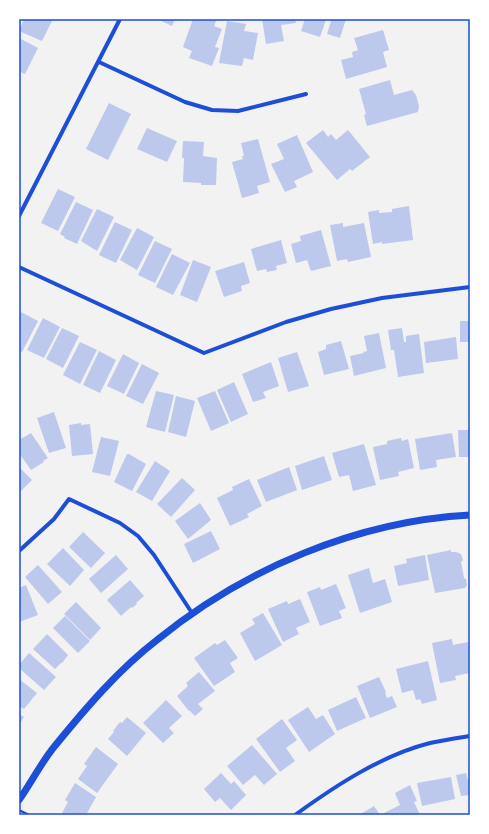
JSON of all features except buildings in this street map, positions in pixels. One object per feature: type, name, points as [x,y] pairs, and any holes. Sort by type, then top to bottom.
[{"type":"street","points":[[19,216],[120,19]]},
{"type":"street","points":[[99,62],[185,102],[212,110],[238,112],[306,94]]},
{"type":"street","points":[[19,267],[204,353],[286,322],[331,309],[382,298],[470,287]]},
{"type":"street","points":[[19,551],[54,519],[69,499],[120,523],[138,536],[154,555],[192,613]]},
{"type":"street","points":[[19,800],[53,748],[84,711],[118,675],[156,640],[192,613],[230,589],[275,566],[324,546],[372,530],[417,520],[470,515]]},
{"type":"street","points":[[295,815],[321,796],[346,781],[394,756],[430,743],[470,736]]},
{"type":"path","points":[[19,810],[29,815]]}]
